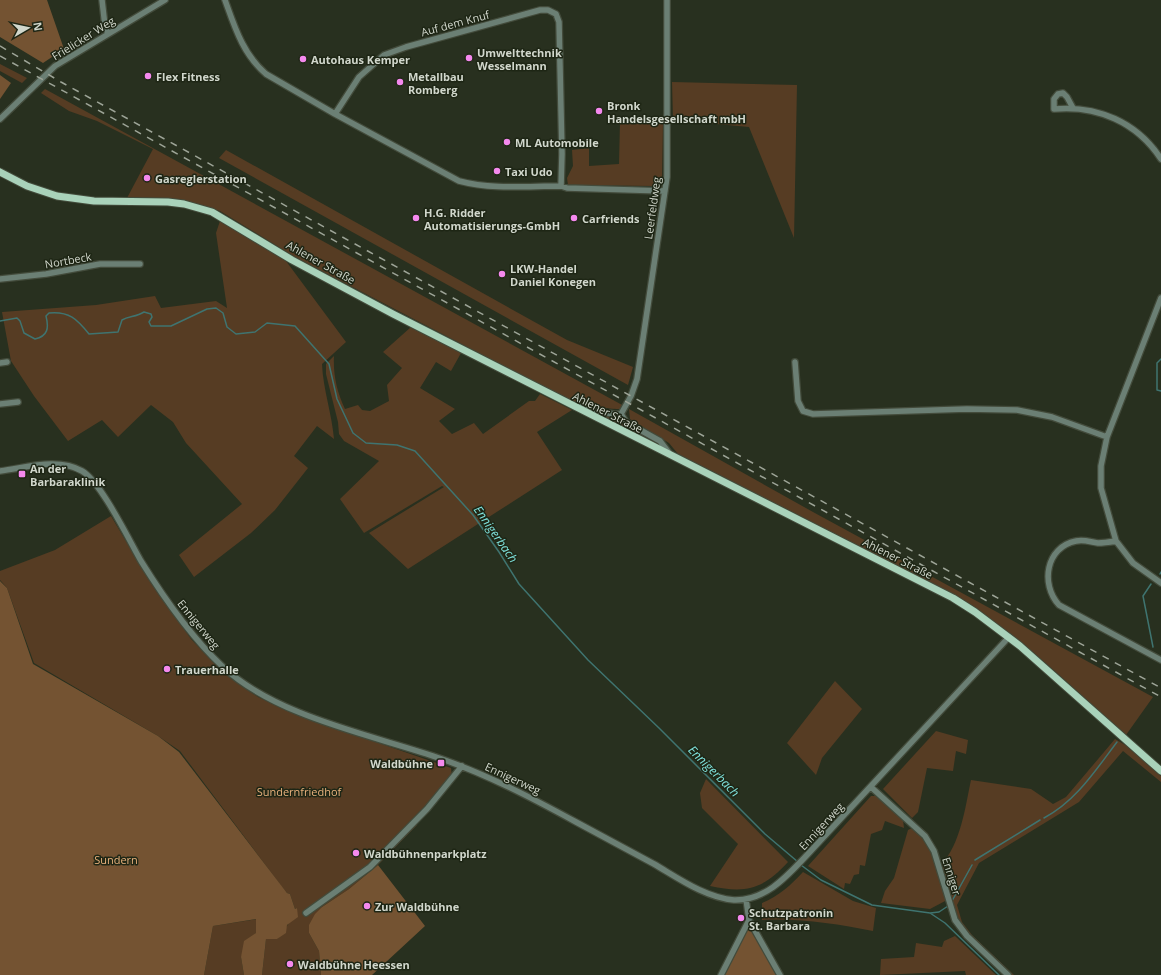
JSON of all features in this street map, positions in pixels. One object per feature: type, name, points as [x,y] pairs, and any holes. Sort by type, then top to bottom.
[{"type":"main road","name":"Ahlener Straße","points":[[0,172],[27,186],[57,196],[94,201],[168,202],[184,204],[212,212],[312,271],[672,457],[953,598],[1009,637],[1161,771]]},
{"type":"street","points":[[102,0],[105,26],[108,34]]},
{"type":"street","name":"Frielicker Weg","points":[[0,119],[55,66],[165,0]]},
{"type":"street","points":[[225,0],[239,40],[258,67],[274,79],[335,114],[459,181],[476,186],[493,187],[561,186],[567,188],[665,191]]},
{"type":"street","name":"Leerfeldweg","points":[[621,414],[637,379],[668,168],[667,0]]},
{"type":"street","name":"Auf dem Knuf","points":[[335,114],[359,76],[384,56],[406,47],[540,10],[548,10],[556,14],[559,22],[562,154],[561,186]]},
{"type":"street","points":[[1073,108],[1102,113],[1130,127],[1146,140],[1161,158]]},
{"type":"street","name":"Nortbeck","points":[[0,279],[46,274],[100,264],[140,264]]},
{"type":"street","points":[[1161,298],[1107,437],[1101,466],[1101,488],[1116,541],[1133,562],[1161,583]]},
{"type":"street","points":[[0,363],[7,362]]},
{"type":"street","points":[[795,362],[798,401],[803,411],[813,414],[1004,410],[1032,412],[1052,417],[1107,437]]},
{"type":"street","points":[[0,404],[18,402]]},
{"type":"street","points":[[574,407],[591,408],[612,414],[621,414],[626,422],[660,441],[672,457]]},
{"type":"street","name":"Ennigerweg","points":[[0,471],[60,464],[72,466],[90,478],[143,563],[185,626],[221,666],[260,694],[307,715],[462,766],[505,784],[690,885],[725,898],[746,899],[762,894],[780,882],[871,787],[1009,637]]},
{"type":"street","points":[[1116,541],[1097,543],[1086,540],[1075,541],[1057,550],[1050,561],[1048,569],[1050,588],[1053,598],[1059,605],[1161,660]]},
{"type":"street","points":[[306,913],[370,867],[427,809],[462,766]]},
{"type":"street","name":"Enniger","points":[[871,787],[925,836],[934,851],[955,920],[967,936],[1008,975]]},
{"type":"street","points":[[746,899],[749,920],[780,975]]},
{"type":"street","points":[[721,975],[749,920]]},
{"type":"green space","points":[[0,0],[47,0],[64,49],[43,63],[0,37]]},
{"type":"green space","points":[[0,64],[27,78],[22,83],[0,71]]},
{"type":"green space","points":[[0,75],[11,83],[0,99]]},
{"type":"green space","points":[[672,82],[797,85],[794,238],[749,127],[673,120]]},
{"type":"green space","points":[[45,89],[624,406],[620,409],[615,409],[571,401],[295,257],[220,211],[182,200],[127,198],[153,149],[97,121],[69,111],[41,93]]},
{"type":"green space","points":[[620,122],[663,122],[662,182],[654,186],[568,185],[567,178],[573,166],[572,150],[589,148],[589,166],[619,164]]},
{"type":"green space","points":[[226,150],[567,340],[633,367],[628,385],[219,158]]},
{"type":"green space","points":[[220,221],[245,234],[286,261],[346,342],[322,364],[334,439],[317,426],[294,456],[308,468],[275,510],[251,533],[194,577],[179,555],[242,504],[186,443],[173,422],[151,405],[118,437],[102,420],[68,441],[34,396],[11,361],[2,312],[96,305],[155,296],[161,308],[216,301],[227,308],[216,233]]},
{"type":"green space","points":[[411,327],[461,353],[451,371],[436,362],[420,388],[455,409],[439,421],[452,434],[474,423],[483,434],[529,401],[535,401],[540,394],[572,410],[537,432],[562,470],[408,569],[369,533],[444,487],[442,486],[364,533],[340,499],[379,461],[344,441],[339,434],[338,422],[326,374],[326,364],[334,356],[336,383],[345,409],[358,405],[362,410],[370,411],[389,401],[387,385],[402,368],[383,352]]},
{"type":"green space","points":[[629,409],[813,512],[1153,697],[1126,735],[1022,643],[977,610],[954,595],[678,454],[669,443],[630,419]]},
{"type":"green space","points":[[590,410],[608,416],[641,431],[658,443],[664,450]]},
{"type":"green space","name":"Sundernfriedhof","points":[[111,516],[148,578],[191,639],[221,670],[240,685],[258,697],[295,714],[451,768],[452,777],[415,819],[412,820],[417,825],[378,865],[349,889],[322,907],[309,933],[319,951],[321,975],[262,975],[266,939],[277,939],[291,920],[297,908],[295,909],[290,894],[287,893],[282,887],[180,751],[158,736],[34,663],[7,588],[0,580],[0,571],[55,550]]},
{"type":"green space","name":"Sundern","points":[[0,581],[7,588],[33,664],[158,736],[179,752],[287,893],[290,894],[295,909],[297,908],[298,917],[287,925],[286,933],[277,939],[266,939],[262,975],[244,975],[241,957],[244,941],[256,933],[256,919],[213,926],[204,975],[0,975]]},
{"type":"green space","points":[[835,681],[862,709],[822,758],[816,775],[787,743]]},
{"type":"green space","points":[[936,731],[968,740],[966,754],[956,751],[953,771],[927,768],[918,812],[912,818],[883,789]]},
{"type":"green space","points":[[1115,739],[1127,746],[1161,776],[1161,782],[1123,751],[1079,802],[979,863],[957,905],[962,922],[972,935],[1014,975],[1010,975],[970,936],[960,924],[941,865],[948,856],[958,836],[971,780],[1031,789],[1053,804],[1066,797]]},
{"type":"green space","points":[[706,779],[788,862],[762,884],[744,889],[710,886],[738,844],[702,808],[700,793]]},
{"type":"green space","points":[[871,796],[878,796],[903,820],[904,828],[885,821],[882,830],[871,834],[865,866],[860,865],[859,874],[854,875],[850,884],[845,883],[844,889],[808,866]]},
{"type":"green space","points":[[912,828],[920,835],[931,852],[947,900],[930,909],[881,903],[885,891],[894,878],[908,830]]},
{"type":"green space","points":[[378,865],[425,926],[372,975],[321,975],[319,951],[309,933],[309,925],[315,914],[322,907],[349,889]]},
{"type":"green space","points":[[803,872],[853,901],[876,908],[873,931],[804,921],[762,920],[762,903],[784,890]]},
{"type":"green space","points":[[257,919],[256,933],[241,957],[244,975],[204,975],[213,926]]},
{"type":"green space","points":[[752,929],[778,975],[723,975],[746,930]]},
{"type":"green space","points":[[955,936],[996,975],[966,975],[965,971],[880,975],[881,959],[914,957],[916,943],[942,947],[944,941]]},
{"type":"waterway","name":"Ennigerbach","points":[[0,321],[17,318],[20,321],[24,333],[35,339],[45,334],[47,328],[46,316],[49,313],[62,313],[72,317],[89,334],[118,332],[122,320],[144,312],[151,314],[152,317],[149,322],[151,326],[171,326],[207,309],[216,308],[223,313],[227,327],[236,334],[255,332],[267,323],[295,326],[329,364],[337,399],[353,433],[366,443],[397,445],[415,451],[473,515],[519,584],[588,660],[659,728],[765,834],[798,862]]},
{"type":"waterway","points":[[1161,359],[1157,363],[1157,390],[1161,391]]},
{"type":"waterway","points":[[1151,584],[1143,596],[1153,647]]},
{"type":"waterway","points":[[1044,818],[1066,803],[1075,794],[1093,774],[1117,742]]},
{"type":"waterway","points":[[975,860],[1040,820]]},
{"type":"waterway","name":"Ennigerbach","points":[[801,865],[821,880],[872,905],[930,913],[945,923],[999,975]]},
{"type":"waterway","points":[[952,901],[972,865]]},
{"type":"waterway","points":[[930,913],[939,912],[948,906]]},
{"type":"railway","points":[[0,46],[61,82],[1161,688]]},
{"type":"railway","points":[[0,56],[1161,697]]},
{"type":"place","name":"Umwelttechnik Wesselmann","points":[[469,58]]},
{"type":"place","name":"Autohaus Kemper","points":[[303,59]]},
{"type":"place","name":"Flex Fitness","points":[[148,76]]},
{"type":"place","name":"Metallbau Romberg","points":[[400,82]]},
{"type":"place","name":"Bronk Handelsgesellschaft mbH","points":[[599,111]]},
{"type":"place","name":"ML Automobile","points":[[507,142]]},
{"type":"place","name":"Taxi Udo","points":[[497,171]]},
{"type":"place","name":"Gasreglerstation","points":[[147,178]]},
{"type":"place","name":"H.G. Ridder Automatisierungs-GmbH","points":[[416,218]]},
{"type":"place","name":"Carfriends","points":[[574,218]]},
{"type":"place","name":"LKW-Handel Daniel Konegen","points":[[502,274]]},
{"type":"place","name":"An der Barbaraklinik","points":[[22,474]]},
{"type":"place","name":"Trauerhalle","points":[[167,669]]},
{"type":"place","name":"Waldbühne","points":[[441,763]]},
{"type":"place","name":"Waldbühnenparkplatz","points":[[356,853]]},
{"type":"place","name":"Zur Waldbühne","points":[[367,906]]},
{"type":"place","name":"Schutzpatronin St. Barbara","points":[[741,918]]},
{"type":"place","name":"Waldbühne Heessen","points":[[290,964]]}]
